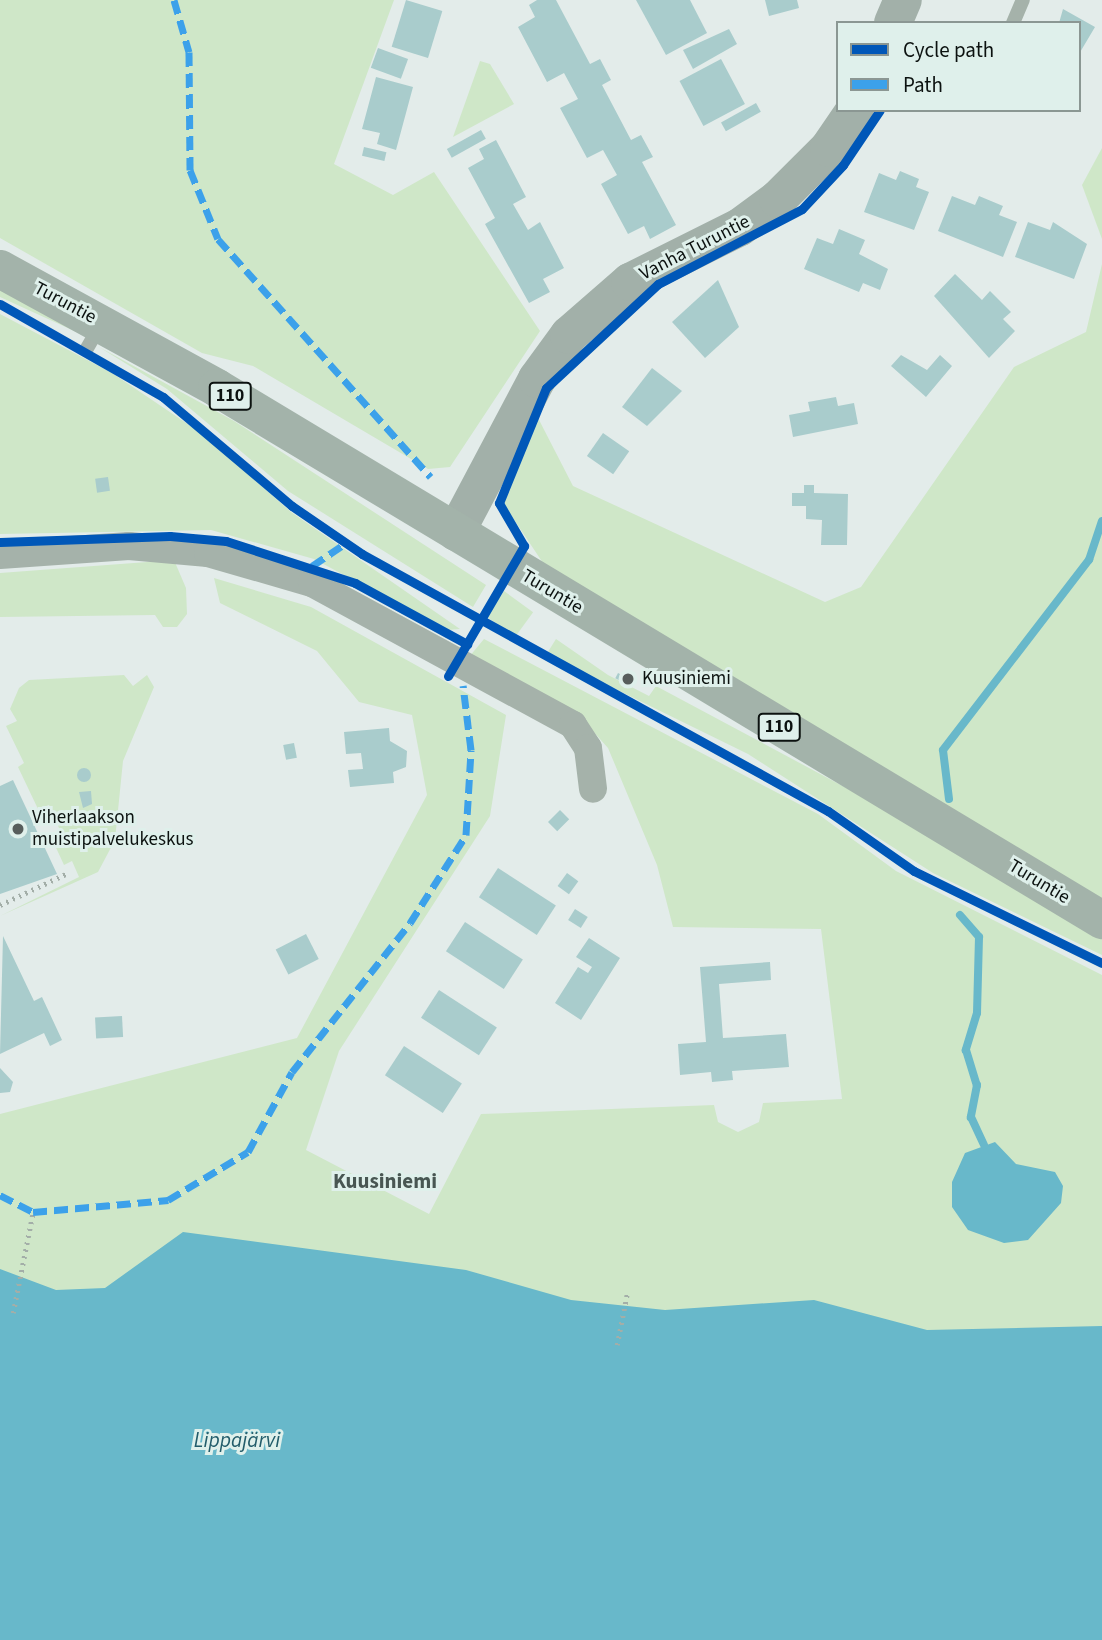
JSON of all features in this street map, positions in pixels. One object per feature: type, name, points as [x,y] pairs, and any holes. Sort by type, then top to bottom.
[{"type":"main road","name":"Turuntie","points":[[0,269],[94,336],[456,532],[1102,920]]},
{"type":"street","points":[[894,21],[903,0]]},
{"type":"street","name":"Vanha Turuntie","points":[[456,532],[537,379],[569,335],[630,282],[763,211],[814,165],[854,112]]},
{"type":"street","points":[[0,555],[129,546],[195,552],[312,583],[573,725],[588,748],[593,789]]},
{"type":"lane","points":[[1014,21],[1023,0]]},
{"type":"path","points":[[0,905],[68,873]]},
{"type":"path","points":[[13,1314],[33,1212]]},
{"type":"path","points":[[617,1345],[627,1294]]},
{"type":"green space","points":[[0,0],[394,0],[334,164],[393,195],[434,172],[540,331],[450,467],[428,469],[253,366],[202,353],[0,238]]},
{"type":"green space","points":[[480,61],[490,64],[514,104],[453,137]]},
{"type":"green space","points":[[1102,148],[1102,239],[1082,185]]},
{"type":"green space","points":[[1102,264],[1102,902],[543,563],[503,503],[537,416],[573,486],[825,602],[861,587],[1014,367],[1086,332]]},
{"type":"green space","points":[[0,287],[83,335],[0,297]]},
{"type":"green space","points":[[0,314],[112,373],[204,435],[291,512],[460,629],[447,630],[314,559],[211,530],[0,534]]},
{"type":"green space","points":[[99,347],[234,421],[486,585],[473,607],[288,491],[167,389]]},
{"type":"green space","points":[[174,560],[186,588],[187,614],[177,627],[163,627],[155,615],[0,617],[0,573]]},
{"type":"green space","points":[[214,578],[311,607],[506,715],[490,816],[339,1051],[306,1150],[429,1214],[481,1114],[714,1105],[718,1122],[738,1132],[759,1122],[763,1103],[842,1099],[821,929],[673,927],[657,865],[608,748],[583,720],[469,657],[484,639],[818,814],[896,871],[1102,975],[1102,1640],[0,1640],[0,1114],[297,1038],[427,795],[412,715],[359,702],[317,651],[220,603]]},
{"type":"green space","points":[[504,591],[533,612],[515,637],[486,616]]},
{"type":"green space","points":[[556,639],[608,675],[649,696],[656,686],[852,791],[1102,938],[1102,955],[933,873],[748,754],[546,655]]},
{"type":"green space","points":[[124,675],[133,686],[147,675],[154,687],[123,761],[115,840],[98,872],[0,916],[79,877],[72,861],[64,865],[52,839],[62,835],[49,805],[38,809],[18,767],[24,763],[6,726],[17,721],[10,709],[19,688],[29,680]]},
{"type":"water","points":[[995,1142],[1016,1164],[1055,1172],[1063,1186],[1061,1203],[1028,1240],[1004,1243],[968,1230],[952,1207],[952,1182],[965,1153]]},
{"type":"water","name":"Lippajärvi","points":[[183,1232],[466,1270],[571,1300],[665,1310],[814,1300],[927,1330],[1102,1326],[1102,1640],[0,1640],[0,1269],[56,1290],[105,1288]]},
{"type":"building","points":[[406,0],[442,11],[428,58],[392,47]]},
{"type":"building","points":[[537,0],[556,0],[590,64],[600,59],[611,80],[602,85],[631,140],[641,135],[653,157],[642,162],[676,225],[650,239],[644,226],[628,234],[601,184],[617,175],[603,150],[587,158],[560,108],[578,99],[564,73],[547,82],[518,27],[535,17],[529,5]]},
{"type":"building","points":[[636,0],[690,0],[707,33],[666,55]]},
{"type":"building","points":[[765,0],[797,0],[799,8],[769,16]]},
{"type":"building","points":[[1063,9],[1095,27],[1081,51],[1081,21],[1060,21]]},
{"type":"building","points":[[729,29],[737,44],[693,69],[683,50]]},
{"type":"building","points":[[378,48],[408,59],[401,79],[371,68]]},
{"type":"building","points":[[721,59],[745,104],[703,126],[680,81]]},
{"type":"building","points":[[376,77],[413,87],[396,150],[377,144],[380,133],[362,129]]},
{"type":"building","points":[[756,103],[761,112],[726,131],[721,122]]},
{"type":"building","points":[[481,130],[486,139],[452,158],[447,149]]},
{"type":"building","points":[[496,140],[526,197],[513,204],[528,230],[540,222],[564,268],[543,279],[550,292],[529,303],[485,224],[495,218],[468,168],[484,159],[479,149]]},
{"type":"building","points":[[364,147],[386,152],[384,161],[362,156]]},
{"type":"building","points":[[900,171],[919,179],[916,187],[929,192],[914,230],[864,212],[879,173],[896,180]]},
{"type":"building","points":[[952,196],[975,205],[979,196],[1003,206],[999,215],[1017,222],[1003,257],[938,231]]},
{"type":"building","points":[[1028,222],[1050,230],[1053,222],[1087,244],[1074,279],[1015,257]]},
{"type":"building","points":[[839,229],[865,240],[859,254],[888,269],[880,290],[863,283],[859,292],[804,269],[817,238],[833,244]]},
{"type":"building","points":[[955,274],[982,300],[990,291],[1011,312],[1003,319],[1015,331],[989,358],[934,296]]},
{"type":"building","points":[[718,280],[739,327],[705,358],[672,322]]},
{"type":"building","points":[[901,355],[927,370],[940,355],[952,366],[926,397],[891,366]]},
{"type":"building","points":[[652,368],[682,391],[647,426],[622,407]]},
{"type":"building","points":[[836,397],[838,406],[854,403],[858,424],[793,437],[789,415],[810,411],[808,402]]},
{"type":"building","points":[[603,433],[629,451],[613,474],[587,456]]},
{"type":"building","points":[[108,477],[110,491],[97,493],[95,479]]},
{"type":"building","points":[[804,485],[814,485],[814,493],[848,494],[847,545],[821,545],[822,520],[806,519],[806,506],[792,506],[792,493],[804,493]]},
{"type":"building","points":[[618,673],[634,681],[631,687],[615,678]]},
{"type":"building","points":[[389,728],[390,741],[407,751],[406,767],[393,772],[394,783],[350,787],[348,770],[363,769],[361,753],[346,754],[344,732]]},
{"type":"building","points":[[294,743],[297,758],[286,760],[283,745]]},
{"type":"building","points":[[84,768],[89,770],[89,780],[84,782],[79,780],[77,775],[79,770]]},
{"type":"building","name":"Viherlaakson muistipalvelukeskus","points":[[13,780],[57,874],[0,894],[0,786]]},
{"type":"building","points":[[91,791],[92,804],[83,808],[79,792]]},
{"type":"building","points":[[560,810],[569,819],[557,831],[548,822]]},
{"type":"building","points":[[498,868],[556,906],[537,935],[479,897]]},
{"type":"building","points":[[567,873],[578,881],[569,894],[558,886]]},
{"type":"building","points":[[575,909],[588,917],[581,928],[568,920]]},
{"type":"building","points":[[465,922],[523,960],[504,989],[446,951]]},
{"type":"building","points":[[306,934],[319,959],[288,974],[276,949]]},
{"type":"building","points":[[3,936],[34,1001],[42,997],[62,1040],[50,1046],[44,1033],[0,1054]]},
{"type":"building","points":[[589,938],[620,958],[581,1020],[555,1003],[578,967],[588,973],[592,967],[576,957]]},
{"type":"building","points":[[770,962],[771,980],[719,984],[723,1038],[786,1034],[789,1067],[732,1071],[733,1080],[712,1082],[711,1072],[680,1075],[678,1044],[706,1042],[700,967]]},
{"type":"building","points":[[439,990],[497,1028],[479,1055],[421,1018]]},
{"type":"building","points":[[122,1016],[123,1037],[96,1038],[95,1017]]},
{"type":"building","points":[[404,1046],[462,1084],[443,1113],[385,1075]]},
{"type":"building","points":[[0,1068],[13,1082],[10,1092],[0,1093]]},
{"type":"waterway","points":[[949,799],[943,750],[1089,560],[1102,521]]},
{"type":"waterway","points":[[960,915],[979,937],[977,1013],[966,1050],[977,1085],[971,1117],[984,1145]]},
{"type":"marked path","points":[[174,0],[189,52],[190,170],[218,239],[431,477]]},
{"type":"marked path","points":[[312,566],[346,543]]},
{"type":"marked path","points":[[0,1195],[33,1212],[168,1200],[248,1152],[292,1072],[410,923],[466,835],[471,750],[463,685]]},
{"type":"cycle path","points":[[448,676],[524,546],[499,503],[546,388],[658,284],[802,209],[843,165],[879,112]]},
{"type":"cycle path","points":[[0,304],[163,397],[292,506],[362,554],[828,811],[914,871],[1102,963]]},
{"type":"cycle path","points":[[0,542],[170,536],[226,541],[355,583],[467,644]]},
{"type":"place","name":"Kuusiniemi","points":[[628,679]]},
{"type":"place","name":"Viherlaakson muistipalvelukeskus","points":[[18,829]]},
{"type":"district","name":"Kuusiniemi","points":[[385,1181]]}]
